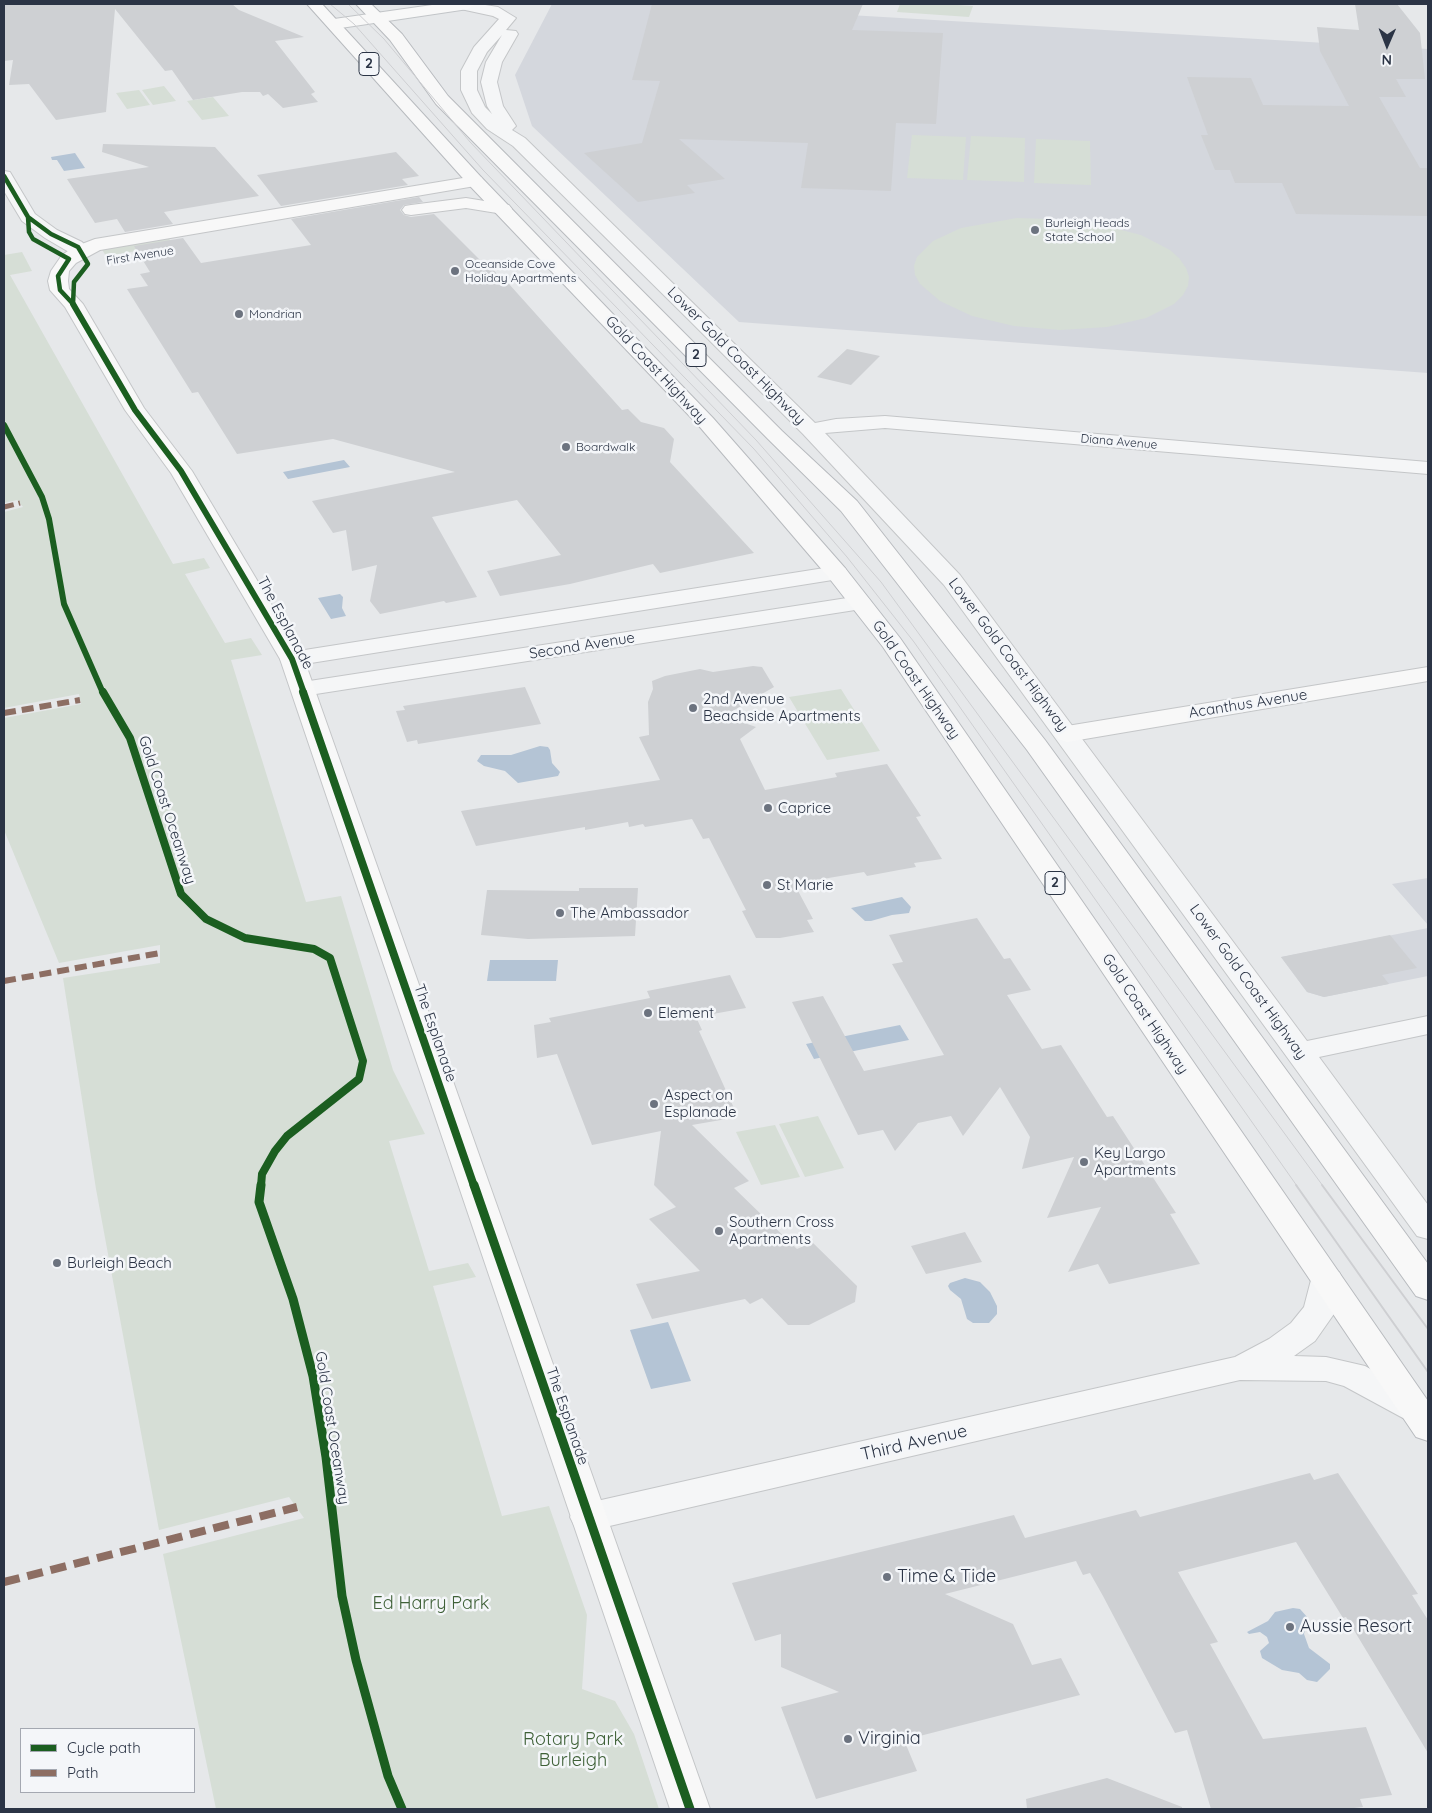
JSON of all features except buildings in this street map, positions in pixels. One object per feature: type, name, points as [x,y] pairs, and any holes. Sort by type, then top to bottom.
[{"type":"main road","name":"Gold Coast Highway","points":[[314,4],[475,180],[706,422],[838,573],[892,643],[1422,1419]]},
{"type":"main road","points":[[331,21],[408,4]]},
{"type":"main road","points":[[371,11],[474,5]]},
{"type":"main road","points":[[396,37],[414,27],[474,5]]},
{"type":"main road","name":"2","points":[[371,11],[396,37],[442,100],[473,129],[775,435],[849,506],[1036,746],[1428,1288]]},
{"type":"main road","name":"First Avenue","points":[[86,259],[95,245],[475,180]]},
{"type":"main road","points":[[391,214],[461,204],[479,204],[503,209]]},
{"type":"main road","name":"The Esplanade","points":[[86,259],[74,282],[74,304],[131,403],[181,470],[292,659],[690,1809]]},
{"type":"main road","name":"Acanthus Avenue","points":[[1067,734],[1428,674]]},
{"type":"street","points":[[474,5],[503,14],[507,18],[515,18]]},
{"type":"street","points":[[470,69],[480,50],[515,18]]},
{"type":"street","name":"Lower Gold Coast Highway","points":[[515,18],[494,62],[489,82],[492,98],[519,142]]},
{"type":"street","points":[[470,69],[494,62]]},
{"type":"street","name":"Lower Gold Coast Highway","points":[[470,69],[468,83],[474,103],[494,125],[519,142],[810,430],[952,580],[1067,734],[1428,1228]]},
{"type":"street","points":[[4,176],[28,216],[29,232],[36,242],[86,259]]},
{"type":"street","name":"Diana Avenue","points":[[810,430],[836,425],[885,422],[1428,468]]},
{"type":"street","points":[[292,659],[838,573]]},
{"type":"street","points":[[780,582],[802,612]]},
{"type":"street","name":"Second Avenue","points":[[303,689],[860,602]]},
{"type":"street","points":[[365,647],[378,677]]},
{"type":"street","points":[[1299,1052],[1428,1025]]},
{"type":"street","name":"Third Avenue","points":[[588,1517],[1240,1368],[1281,1348],[1303,1332],[1320,1311],[1327,1280]]},
{"type":"street","name":"Third Avenue","points":[[1240,1368],[1326,1369],[1353,1375],[1422,1419]]},
{"type":"shaded area","name":"Burleigh Heads State School","points":[[552,4],[662,4],[1428,49],[1428,373],[739,322],[532,126],[515,75]]},
{"type":"shaded area","points":[[1428,878],[1428,925],[1392,884]]},
{"type":"shaded area","points":[[1428,928],[1428,976],[1324,997],[1307,992],[1281,957]]},
{"type":"green space","points":[[900,4],[973,6],[969,17],[897,12]]},
{"type":"green space","points":[[164,86],[176,101],[153,105],[142,90]]},
{"type":"green space","points":[[139,90],[150,105],[127,109],[116,93]]},
{"type":"green space","points":[[213,97],[229,116],[202,120],[187,101]]},
{"type":"green space","points":[[912,135],[966,137],[963,180],[907,178]]},
{"type":"green space","points":[[971,136],[1025,138],[1024,182],[967,180]]},
{"type":"green space","points":[[1036,139],[1090,141],[1091,185],[1034,183]]},
{"type":"green space","points":[[1017,218],[1082,220],[1141,235],[1170,250],[1179,258],[1186,268],[1189,277],[1188,286],[1183,295],[1174,304],[1146,318],[1107,327],[1060,330],[1014,326],[972,316],[940,301],[920,284],[915,275],[914,266],[917,257],[933,241],[961,228]]},
{"type":"green space","points":[[168,237],[173,245],[106,256],[101,248]]},
{"type":"green space","points":[[22,252],[32,271],[10,275],[173,564],[204,558],[210,568],[185,574],[225,643],[251,638],[262,655],[231,660],[306,902],[341,896],[393,1070],[425,1134],[389,1141],[429,1271],[468,1263],[476,1277],[433,1286],[502,1516],[549,1506],[587,1615],[582,1689],[615,1701],[634,1734],[659,1809],[216,1809],[163,1554],[304,1518],[289,1497],[159,1530],[96,1189],[63,978],[160,963],[160,945],[59,963],[4,830],[4,718],[81,704],[79,694],[4,708],[4,512],[23,507],[17,500],[4,503],[4,255]]},
{"type":"green space","points":[[841,689],[880,751],[827,760],[789,697]]},
{"type":"green space","points":[[818,1116],[844,1168],[805,1177],[779,1124]]},
{"type":"green space","points":[[775,1125],[800,1177],[761,1185],[736,1132]]},
{"type":"water","points":[[75,153],[85,168],[64,171],[57,160],[52,160],[51,157]]},
{"type":"water","points":[[344,460],[350,467],[288,479],[283,472]]},
{"type":"water","points":[[340,594],[343,597],[342,608],[346,616],[331,619],[318,598]]},
{"type":"water","points":[[540,746],[548,747],[550,750],[552,763],[560,772],[558,776],[518,783],[505,771],[484,766],[477,761],[481,755],[511,755]]},
{"type":"water","points":[[902,897],[911,907],[909,913],[865,921],[851,908]]},
{"type":"water","points":[[490,960],[558,960],[556,981],[487,981]]},
{"type":"water","points":[[900,1025],[909,1040],[814,1059],[806,1044]]},
{"type":"water","points":[[965,1278],[980,1282],[990,1292],[997,1306],[997,1314],[989,1323],[973,1323],[967,1319],[961,1299],[950,1290],[948,1286],[950,1283]]},
{"type":"water","points":[[668,1322],[691,1381],[651,1389],[630,1330]]},
{"type":"water","points":[[1293,1608],[1300,1609],[1308,1618],[1304,1634],[1309,1648],[1330,1664],[1330,1669],[1317,1682],[1307,1680],[1299,1673],[1282,1670],[1262,1658],[1260,1651],[1269,1643],[1267,1637],[1260,1632],[1249,1634],[1247,1632],[1268,1621],[1275,1612]]},
{"type":"tram line","points":[[330,4],[354,24],[483,170],[754,449],[847,557],[914,642],[1297,1186]]},
{"type":"tram line","points":[[348,4],[384,39],[470,142],[756,440],[881,582],[1323,1186]]},
{"type":"tram line","points":[[1296,1185],[1428,1372]]},
{"type":"tram line","points":[[1322,1185],[1428,1329]]},
{"type":"marked path","points":[[4,507],[20,503]]},
{"type":"marked path","points":[[4,713],[80,700]]},
{"type":"marked path","points":[[4,981],[160,953]]},
{"type":"marked path","points":[[4,1582],[297,1507]]},
{"type":"cycle path","points":[[4,176],[28,217],[51,234],[78,247],[88,264],[74,282],[73,304]]},
{"type":"cycle path","points":[[28,217],[29,232],[33,239],[69,259],[58,276],[60,290],[73,304],[135,410],[181,471],[292,659],[690,1809]]},
{"type":"cycle path","name":"Gold Coast Oceanway","points":[[4,425],[42,497],[49,519],[64,604],[104,695],[130,738],[181,894],[206,919],[245,938],[314,949],[330,958],[363,1061],[359,1079],[287,1136],[275,1151],[262,1174],[259,1202],[293,1299],[313,1376],[326,1457],[342,1596],[356,1660],[388,1776],[402,1809]]},
{"type":"place","name":"Burleigh Heads State School","points":[[1035,230]]},
{"type":"place","name":"Oceanside Cove Holiday Apartments","points":[[455,271]]},
{"type":"place","name":"Mondrian","points":[[239,314]]},
{"type":"place","name":"Boardwalk","points":[[566,447]]},
{"type":"place","name":"2nd Avenue Beachside Apartments","points":[[693,708]]},
{"type":"place","name":"Caprice","points":[[768,808]]},
{"type":"place","name":"St Marie","points":[[767,885]]},
{"type":"place","name":"The Ambassador","points":[[560,913]]},
{"type":"place","name":"Element","points":[[648,1013]]},
{"type":"place","name":"Aspect on Esplanade","points":[[654,1104]]},
{"type":"place","name":"Key Largo Apartments","points":[[1084,1162]]},
{"type":"place","name":"Southern Cross Apartments","points":[[719,1231]]},
{"type":"place","name":"Burleigh Beach","points":[[57,1263]]},
{"type":"place","name":"Time & Tide","points":[[887,1577]]},
{"type":"place","name":"Aussie Resort","points":[[1290,1627]]},
{"type":"place","name":"Virginia","points":[[848,1739]]},
{"type":"park label","name":"Ed Harry Park","points":[[431,1604]]},
{"type":"park label","name":"Rotary Park Burleigh","points":[[573,1750]]}]
